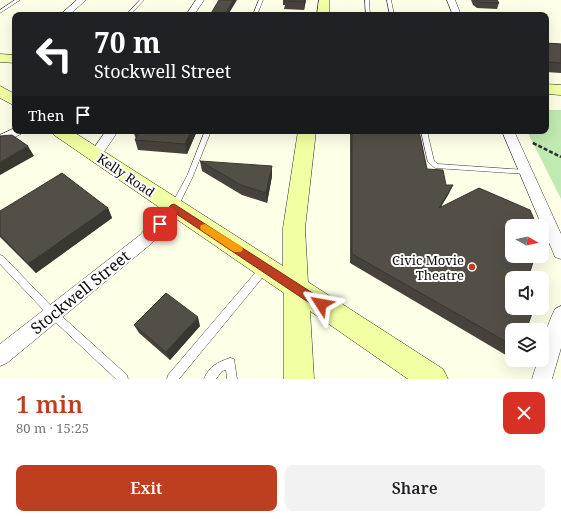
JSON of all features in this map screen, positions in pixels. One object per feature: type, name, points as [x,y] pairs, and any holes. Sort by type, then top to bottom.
[{"type":"street","points":[[68,12],[82,0]]},
{"type":"street","points":[[192,12],[200,0]]},
{"type":"street","points":[[323,12],[324,0]]},
{"type":"street","points":[[451,0],[456,12]]},
{"type":"street","points":[[549,89],[561,90]]},
{"type":"street","points":[[0,91],[12,99]]},
{"type":"street","points":[[0,140],[12,134]]},
{"type":"street","name":"Kelly Road","points":[[64,134],[433,379]]},
{"type":"street","points":[[95,155],[110,134]]},
{"type":"street","points":[[299,379],[294,228],[307,134]]},
{"type":"street","points":[[509,134],[561,252]]},
{"type":"street","name":"Stockwell Street","points":[[0,356],[153,233],[174,207]]},
{"type":"street","points":[[542,379],[561,315]]},
{"type":"lane","points":[[0,12],[18,0]]},
{"type":"lane","points":[[131,12],[142,0]]},
{"type":"lane","points":[[256,12],[261,0]]},
{"type":"lane","points":[[367,0],[368,12]]},
{"type":"lane","points":[[389,0],[391,12]]},
{"type":"lane","points":[[174,207],[190,176],[207,134]]},
{"type":"lane","points":[[425,134],[431,162],[437,166],[526,172]]},
{"type":"lane","points":[[0,258],[53,314],[123,379]]},
{"type":"lane","points":[[172,379],[266,268]]},
{"type":"lane","points":[[209,379],[219,367],[230,363],[232,379]]},
{"type":"path","points":[[533,143],[561,157]]},
{"type":"green space","points":[[549,110],[561,110],[561,199],[528,134],[549,134]]},
{"type":"building","points":[[219,0],[233,0],[227,12],[212,12]]},
{"type":"building","points":[[285,0],[305,0],[304,2]]},
{"type":"building","points":[[476,0],[497,0],[499,3],[479,2]]},
{"type":"building","points":[[549,43],[561,44],[561,63],[549,62]]},
{"type":"building","points":[[138,134],[190,134],[185,144],[135,140]]},
{"type":"building","points":[[352,134],[420,134],[427,169],[443,170],[446,185],[453,185],[439,208],[479,188],[530,210],[534,219],[505,219],[505,263],[533,263],[530,271],[505,271],[505,315],[531,315],[529,323],[505,323],[505,341],[352,254]]},
{"type":"building","points":[[12,135],[28,146],[0,162],[0,136]]},
{"type":"building","points":[[200,161],[272,166],[266,193],[241,185]]},
{"type":"building","points":[[62,173],[108,208],[28,264],[0,235],[0,211]]},
{"type":"building","points":[[166,293],[198,317],[166,352],[134,325]]},
{"type":"slow traffic","points":[[205,227],[238,249]]},
{"type":"place","name":"Civic Movie Theatre","points":[[472,267]]},
{"type":"route","points":[[160,224],[174,207],[321,304]]}]
